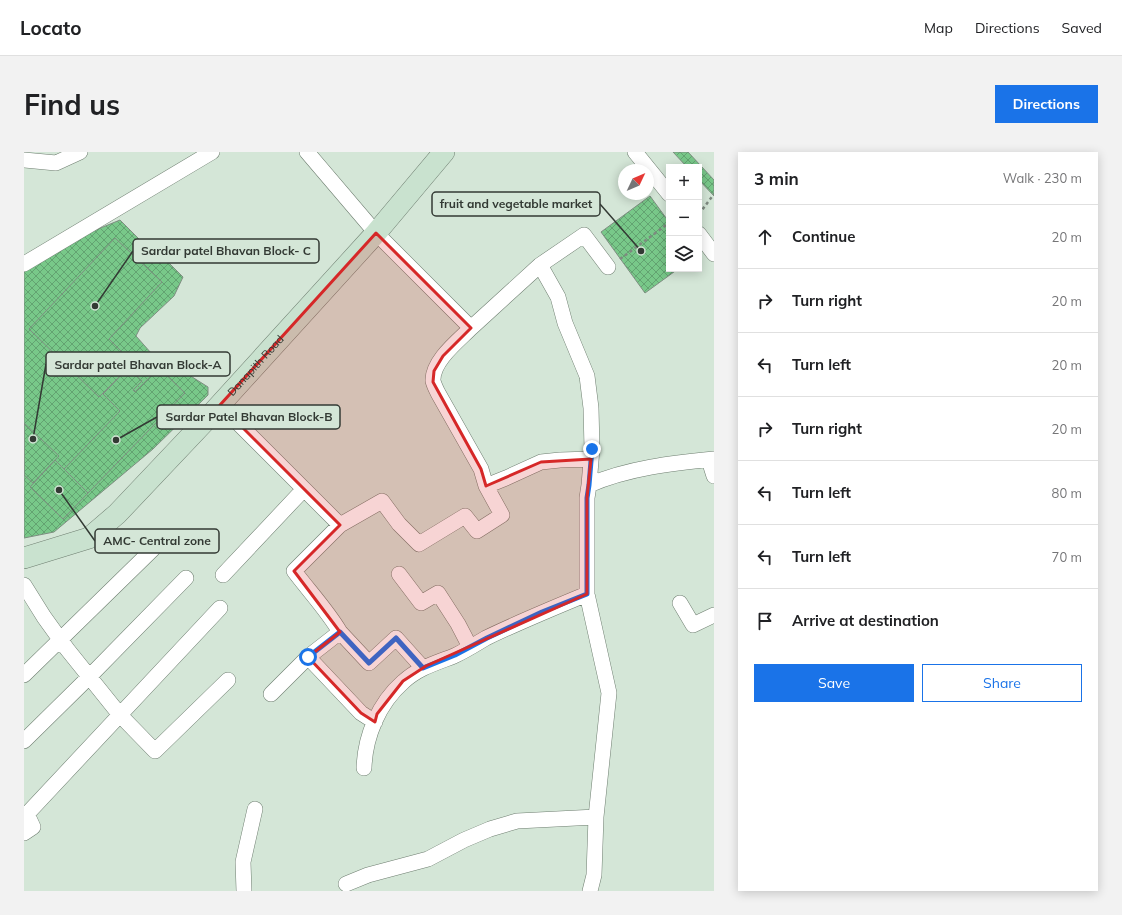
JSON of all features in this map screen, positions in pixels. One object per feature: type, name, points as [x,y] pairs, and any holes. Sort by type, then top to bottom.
[{"type":"street","points":[[24,160],[56,163],[80,152]]},
{"type":"street","points":[[24,264],[212,152]]},
{"type":"street","points":[[307,152],[376,233],[471,328]]},
{"type":"street","name":"Danapith Road","points":[[24,558],[89,538],[117,514],[220,405],[376,233],[444,152]]},
{"type":"street","points":[[635,152],[666,190]]},
{"type":"street","points":[[423,668],[396,638],[369,663],[340,632],[330,615],[294,571],[340,525],[382,501],[399,524],[419,544],[465,516],[477,531],[502,516],[486,486],[481,469],[438,393],[433,382],[434,371],[443,356],[471,328],[540,265],[584,235],[608,267]]},
{"type":"street","points":[[700,236],[714,254]]},
{"type":"street","points":[[540,265],[558,297],[565,323],[586,376],[591,408],[591,459],[587,498],[587,594],[609,693],[596,817],[594,875],[590,891]]},
{"type":"street","points":[[220,405],[340,525]]},
{"type":"street","points":[[486,486],[541,462],[591,459]]},
{"type":"street","points":[[589,485],[603,479],[650,468],[711,459],[714,476]]},
{"type":"street","points":[[223,575],[304,490]]},
{"type":"street","points":[[24,675],[153,549]]},
{"type":"street","points":[[399,574],[421,603],[438,593],[458,624],[470,647]]},
{"type":"street","points":[[24,741],[186,578]]},
{"type":"street","points":[[24,585],[60,640],[89,677],[120,715],[155,751],[228,680]]},
{"type":"street","points":[[364,768],[365,752],[377,714],[403,681],[423,668],[455,655],[542,612],[587,594]]},
{"type":"street","points":[[680,603],[693,625],[714,615]]},
{"type":"street","points":[[24,833],[33,827],[27,814],[220,608]]},
{"type":"street","points":[[271,694],[308,657],[340,632]]},
{"type":"street","points":[[308,657],[361,713],[375,722]]},
{"type":"street","points":[[244,891],[244,862],[255,809]]},
{"type":"street","points":[[346,884],[368,875],[428,859],[490,829],[517,821],[596,817]]},
{"type":"path","points":[[702,210],[714,194]]},
{"type":"path","points":[[608,267],[666,225]]},
{"type":"highlighted area","points":[[376,233],[471,328],[443,356],[434,371],[433,382],[481,469],[486,486],[541,462],[591,459],[587,498],[587,594],[426,666],[403,681],[377,714],[375,722],[361,713],[308,657],[340,632],[294,571],[340,525],[220,405]]},
{"type":"building","points":[[673,152],[688,152],[699,164],[684,164]]},
{"type":"building","points":[[702,167],[714,180],[714,196],[702,183]]},
{"type":"building","points":[[645,200],[653,200],[666,218],[666,272],[674,272],[645,293],[601,232]]},
{"type":"building","points":[[120,220],[144,244],[166,260],[183,277],[174,296],[140,328],[136,336],[159,362],[189,375],[208,387],[208,395],[153,449],[54,532],[24,538],[24,268],[86,234]]},
{"type":"building","points":[[115,238],[162,282],[109,339],[133,363],[99,397],[29,329]]},
{"type":"building","points":[[128,368],[142,381],[133,390],[135,392],[159,368],[185,393],[88,493],[64,469],[120,411],[103,394]]},
{"type":"building","points":[[24,423],[59,456],[33,483],[24,475]]},
{"type":"building","points":[[55,460],[88,493],[63,519],[30,487]]},
{"type":"place","name":"fruit and vegetable market","points":[[641,251]]},
{"type":"place","name":"Sardar patel Bhavan Block- C","points":[[95,306]]},
{"type":"place","name":"Sardar patel Bhavan Block-A","points":[[33,439]]},
{"type":"place","name":"Sardar Patel Bhavan Block-B","points":[[116,440]]},
{"type":"place","name":"AMC- Central zone","points":[[59,490]]},
{"type":"route","points":[[308,657],[340,632],[369,663],[396,638],[423,668],[455,655],[542,612],[587,594],[587,498],[592,449]]}]
